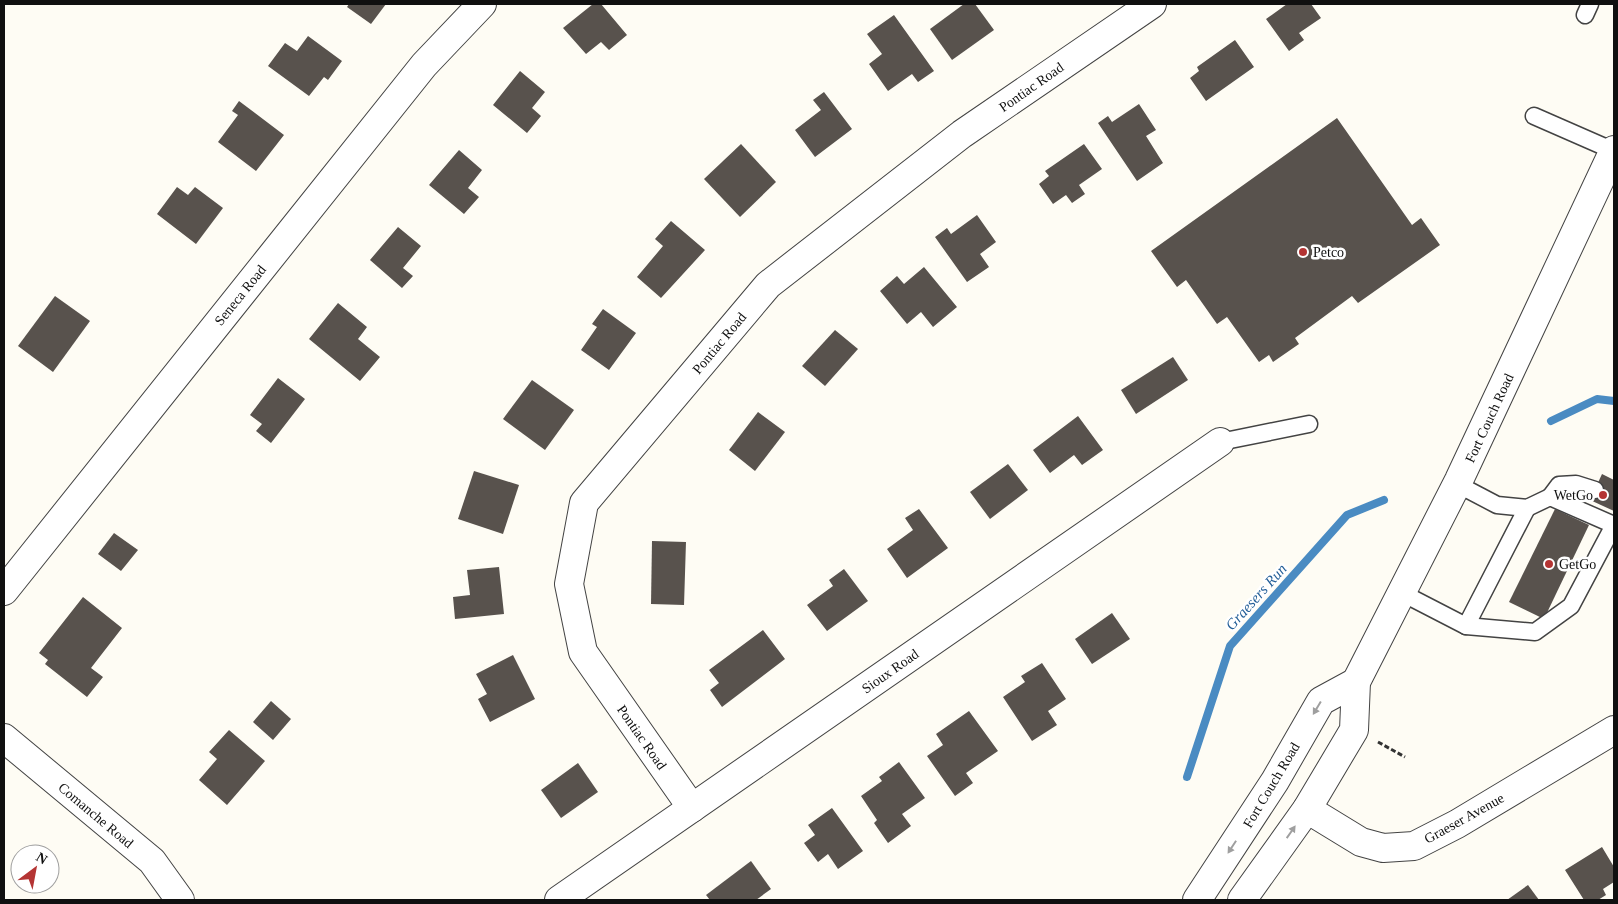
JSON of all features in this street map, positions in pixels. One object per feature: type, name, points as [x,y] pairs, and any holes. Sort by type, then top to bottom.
[{"type":"street","name":"Seneca Road","points":[[4,591],[424,64],[482,4]]},
{"type":"street","name":"Pontiac Road","points":[[692,808],[583,652],[569,584],[584,503],[768,285],[962,134],[1152,4]]},
{"type":"street","name":"Fort Couch Road","points":[[1242,900],[1306,809],[1354,730],[1356,682],[1457,484],[1612,162]]},
{"type":"street","name":"Sioux Road","points":[[559,900],[1220,442]]},
{"type":"street","name":"Fort Couch Road","points":[[1197,900],[1274,781],[1321,701],[1356,682]]},
{"type":"street","name":"Graeser Avenue","points":[[1306,809],[1361,842],[1383,848],[1414,846],[1457,824],[1614,730]]},
{"type":"street","name":"Comanche Road","points":[[4,738],[152,861],[180,900]]},
{"type":"lane","points":[[1534,116],[1612,162]]},
{"type":"lane","points":[[1220,442],[1309,424]]},
{"type":"lane","points":[[1457,484],[1497,505],[1527,508],[1550,497],[1559,485],[1576,484],[1595,490]]},
{"type":"lane","points":[[1402,593],[1466,626],[1535,632],[1571,606],[1607,552],[1614,525],[1550,497]]},
{"type":"lane","points":[[1466,626],[1527,508]]},
{"type":"path","points":[[1378,742],[1405,757]]},
{"type":"building","points":[[349,4],[386,4],[371,24],[347,7]]},
{"type":"building","points":[[593,4],[601,4],[627,35],[609,50],[601,42],[586,54],[563,28]]},
{"type":"building","points":[[964,4],[975,4],[994,30],[952,60],[930,29]]},
{"type":"building","points":[[1287,4],[1311,4],[1321,18],[1299,33],[1304,40],[1289,51],[1266,19]]},
{"type":"building","points":[[894,15],[934,71],[918,82],[912,74],[888,91],[869,64],[882,54],[867,34]]},
{"type":"building","points":[[308,36],[342,61],[328,80],[324,77],[309,96],[268,66],[285,43],[297,51]]},
{"type":"building","points":[[1235,40],[1254,67],[1206,101],[1190,78],[1199,71],[1197,67]]},
{"type":"building","points":[[520,71],[545,92],[532,108],[541,116],[527,133],[493,105]]},
{"type":"building","points":[[824,92],[852,129],[815,157],[795,130],[821,110],[813,100]]},
{"type":"building","points":[[239,101],[284,135],[256,171],[218,142],[238,115],[232,111]]},
{"type":"building","points":[[1139,104],[1156,130],[1146,136],[1163,163],[1137,181],[1098,123],[1108,116],[1112,122]]},
{"type":"building","points":[[1337,118],[1412,225],[1421,218],[1440,245],[1358,303],[1352,296],[1295,338],[1299,344],[1273,362],[1269,355],[1259,362],[1227,317],[1217,324],[1186,280],[1177,287],[1151,251]]},
{"type":"building","points":[[741,144],[776,182],[740,217],[704,179]]},
{"type":"building","points":[[1084,144],[1102,169],[1079,185],[1085,194],[1072,203],[1066,195],[1053,204],[1039,184],[1049,176],[1045,171]]},
{"type":"building","points":[[459,150],[482,170],[468,188],[479,197],[464,214],[429,185]]},
{"type":"building","points":[[177,187],[188,195],[195,187],[223,208],[196,244],[157,214]]},
{"type":"building","points":[[977,215],[996,242],[980,254],[989,267],[967,282],[935,237],[947,228],[951,234]]},
{"type":"building","points":[[671,221],[705,250],[661,298],[637,277],[663,246],[655,239]]},
{"type":"building","points":[[398,227],[421,246],[403,268],[413,276],[402,288],[370,260]]},
{"type":"building","points":[[924,267],[957,307],[933,327],[921,312],[907,324],[880,291],[897,276],[904,284]]},
{"type":"building","points":[[55,296],[90,321],[53,372],[18,346]]},
{"type":"building","points":[[338,303],[367,327],[358,339],[380,357],[360,381],[309,339]]},
{"type":"building","points":[[603,309],[636,333],[609,370],[581,350],[597,327],[592,324]]},
{"type":"building","points":[[835,330],[858,349],[825,386],[802,366]]},
{"type":"building","points":[[1173,357],[1188,380],[1136,414],[1121,390]]},
{"type":"building","points":[[278,378],[305,399],[271,443],[256,431],[262,424],[250,415]]},
{"type":"building","points":[[532,380],[574,410],[545,450],[503,419]]},
{"type":"building","points":[[758,412],[785,432],[755,471],[729,450]]},
{"type":"building","points":[[1078,416],[1103,450],[1082,465],[1074,455],[1050,473],[1033,450]]},
{"type":"building","points":[[1008,464],[1028,490],[990,519],[970,492]]},
{"type":"building","points":[[474,471],[519,485],[503,534],[458,519]]},
{"type":"building","name":"WetGo","points":[[1602,474],[1614,480],[1614,511],[1590,500]]},
{"type":"building","points":[[919,509],[948,548],[907,578],[887,549],[913,530],[905,518]]},
{"type":"building","name":"GetGo","points":[[1555,509],[1589,525],[1544,619],[1509,602]]},
{"type":"building","points":[[114,533],[138,550],[121,571],[98,554]]},
{"type":"building","points":[[652,541],[686,542],[684,605],[651,604]]},
{"type":"building","points":[[499,567],[504,614],[455,619],[453,597],[470,595],[467,570]]},
{"type":"building","points":[[844,569],[868,601],[827,631],[807,605],[833,586],[829,580]]},
{"type":"building","points":[[83,597],[122,628],[91,668],[103,677],[87,697],[45,664],[48,660],[39,653]]},
{"type":"building","points":[[1112,613],[1130,639],[1092,664],[1075,639]]},
{"type":"building","points":[[763,630],[785,659],[722,707],[710,690],[719,683],[709,670]]},
{"type":"building","points":[[513,655],[535,699],[490,722],[478,699],[487,694],[476,674]]},
{"type":"building","points":[[1042,663],[1066,699],[1048,711],[1057,725],[1032,741],[1003,697],[1025,682],[1021,676]]},
{"type":"building","points":[[271,701],[291,719],[273,740],[253,722]]},
{"type":"building","points":[[969,711],[998,751],[966,773],[973,783],[955,796],[927,756],[943,745],[936,734]]},
{"type":"building","points":[[229,730],[265,761],[227,805],[199,780],[217,759],[209,752]]},
{"type":"building","points":[[899,762],[925,798],[902,814],[911,826],[888,843],[874,823],[877,820],[861,796],[882,781],[879,777]]},
{"type":"building","points":[[578,763],[598,792],[561,818],[541,790]]},
{"type":"building","points":[[832,808],[863,851],[838,869],[828,854],[818,862],[804,843],[815,835],[808,825]]},
{"type":"building","points":[[1602,847],[1614,867],[1614,882],[1603,889],[1606,895],[1598,900],[1584,900],[1565,870]]},
{"type":"building","points":[[751,861],[771,889],[756,900],[710,900],[706,895]]},
{"type":"building","points":[[1528,885],[1539,900],[1507,900]]},
{"type":"waterway","name":"Graesers Run","points":[[1551,421],[1597,399],[1614,401]]},
{"type":"waterway","name":"Graesers Run","points":[[1187,777],[1230,646],[1347,515],[1384,500]]},
{"type":"place","name":"Petco","points":[[1303,252]]},
{"type":"place","name":"WetGo","points":[[1603,495]]},
{"type":"place","name":"GetGo","points":[[1549,564]]}]
